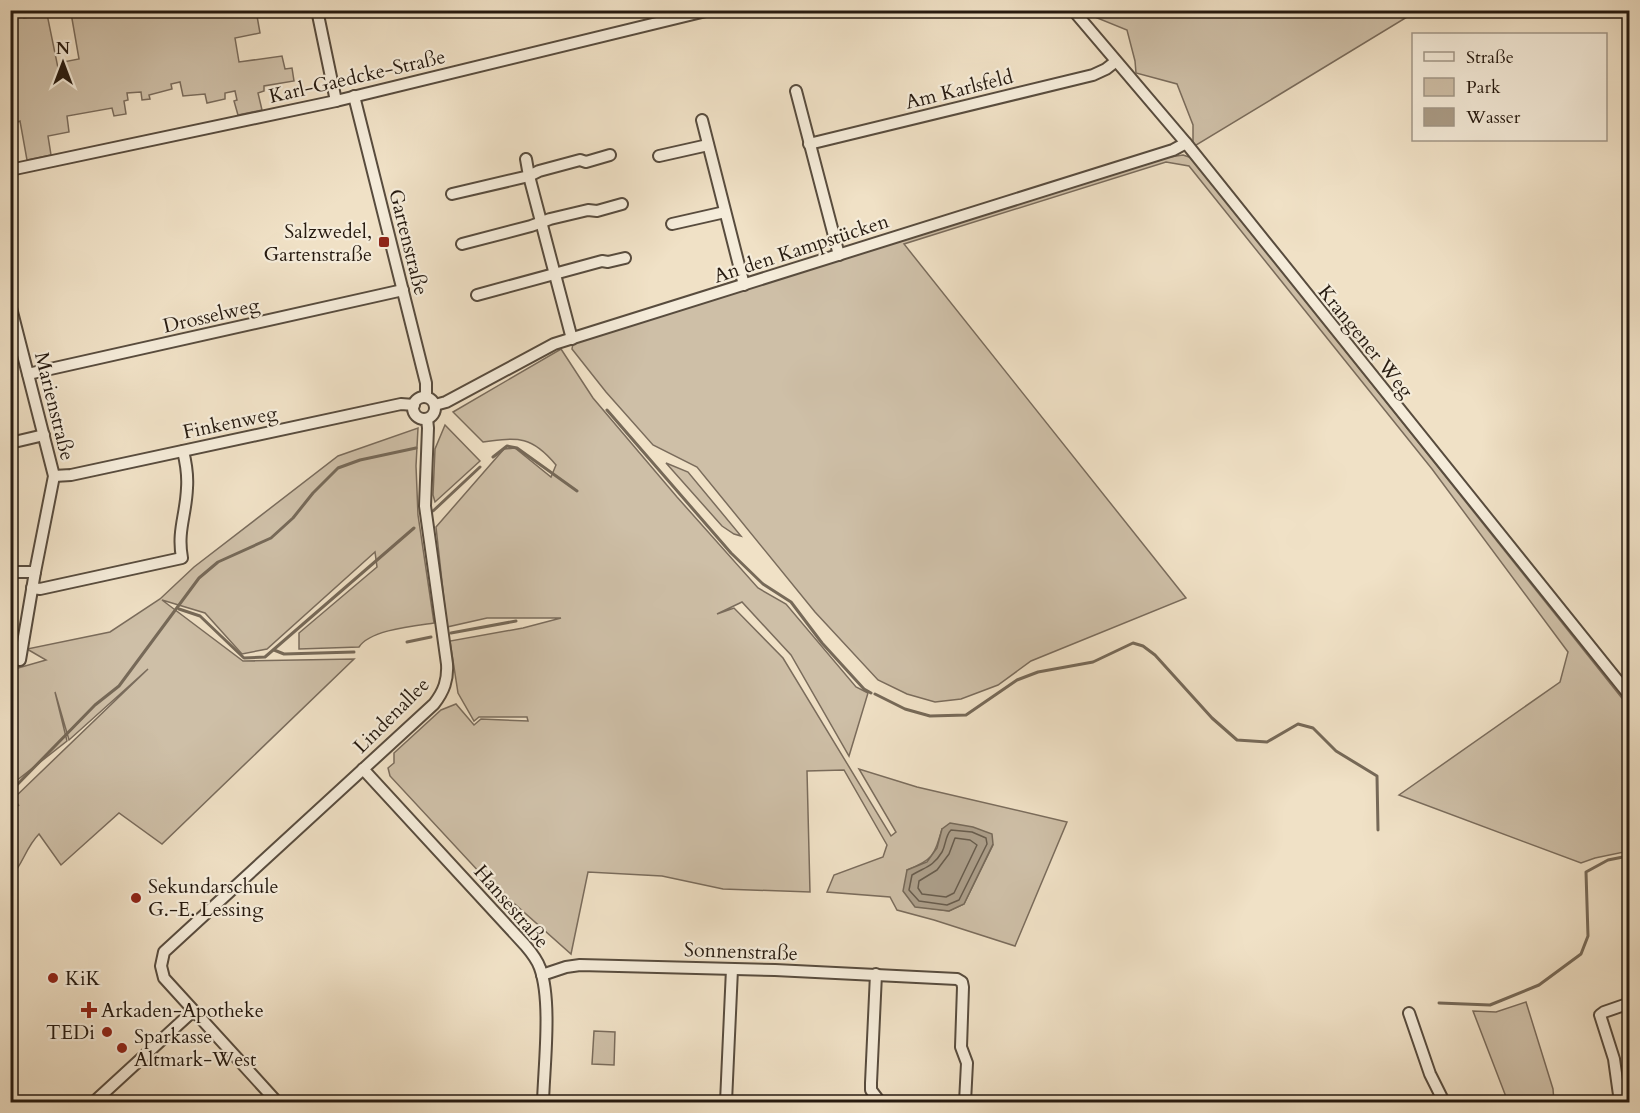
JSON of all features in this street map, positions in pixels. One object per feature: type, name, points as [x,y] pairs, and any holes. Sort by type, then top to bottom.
[{"type":"street","points":[[316,10],[336,101]]},
{"type":"street","name":"Karl-Gaedcke-Straße","points":[[10,170],[336,101],[661,16],[710,10]]},
{"type":"street","name":"Krangener Weg","points":[[1073,10],[1186,143],[1629,696]]},
{"type":"street","name":"Am Karlsfeld","points":[[809,144],[1093,75],[1115,62]]},
{"type":"street","points":[[796,92],[839,255]]},
{"type":"street","name":"Gartenstraße","points":[[354,96],[431,401]]},
{"type":"street","points":[[702,120],[744,285]]},
{"type":"street","name":"An den Kampstücken","points":[[414,405],[420,398],[446,402],[545,348],[1173,150],[1186,143]]},
{"type":"street","points":[[659,156],[708,145]]},
{"type":"street","points":[[452,194],[529,176],[538,171],[580,160],[586,162],[610,155]]},
{"type":"street","points":[[526,159],[572,339]]},
{"type":"street","points":[[462,244],[588,210],[597,211],[622,204]]},
{"type":"street","points":[[672,224],[724,212]]},
{"type":"street","points":[[477,295],[602,261],[625,258]]},
{"type":"street","name":"Drosselweg","points":[[28,374],[403,290]]},
{"type":"street","name":"Marienstraße","points":[[10,304],[54,476],[20,660]]},
{"type":"street","points":[[414,405],[417,417],[427,419],[434,413],[431,401]]},
{"type":"street","name":"Finkenweg","points":[[54,476],[71,475],[401,404],[414,405]]},
{"type":"street","name":"Lindenallee","points":[[193,1011],[164,978],[161,966],[164,952],[434,704],[447,682],[447,664],[425,506],[427,419]]},
{"type":"street","points":[[10,443],[44,435]]},
{"type":"street","points":[[32,588],[40,589],[182,558],[179,529],[186,498],[187,479],[183,451]]},
{"type":"street","points":[[10,572],[35,572]]},
{"type":"street","name":"Hansestraße","points":[[363,769],[538,962],[546,1003],[543,1102]]},
{"type":"street","name":"Sonnenstraße","points":[[542,975],[580,965],[876,974],[957,979],[962,982],[963,987],[961,1047],[967,1063],[965,1102]]},
{"type":"street","points":[[726,1102],[732,969]]},
{"type":"street","points":[[876,974],[871,1090],[880,1102]]},
{"type":"street","points":[[1620,1102],[1614,1059],[1599,1017],[1602,1012],[1629,1003]]},
{"type":"street","points":[[94,1102],[193,1011],[277,1102]]},
{"type":"street","points":[[1409,1013],[1437,1093],[1444,1102]]},
{"type":"green space","points":[[11,11],[22,11],[24,18],[47,14],[58,68],[64,67],[63,62],[79,59],[71,13],[81,11],[262,11],[263,15],[257,16],[260,33],[235,38],[239,62],[282,56],[285,69],[292,68],[294,81],[264,86],[264,91],[258,93],[262,110],[238,115],[234,101],[237,100],[235,91],[225,93],[225,99],[207,103],[205,94],[183,96],[180,82],[171,84],[172,89],[149,95],[150,99],[142,100],[141,92],[127,93],[128,100],[124,101],[126,114],[114,116],[112,108],[67,116],[69,132],[48,136],[51,155],[27,160],[20,121],[13,124],[11,120]]},
{"type":"green space","points":[[1085,11],[1417,11],[1193,147],[1193,125],[1177,84],[1136,73],[1127,30],[1085,13]]},
{"type":"green space","points":[[1183,155],[1192,158],[1629,707],[1629,851],[1581,863],[1399,795],[1560,682],[1568,652],[1432,469],[1189,166],[1166,162],[904,244],[1186,598],[1031,661],[998,685],[961,699],[935,702],[907,694],[878,680],[815,612],[697,467],[653,445],[572,349],[573,343],[1163,158]]},
{"type":"green space","points":[[561,349],[593,398],[758,588],[786,604],[856,687],[868,693],[849,756],[791,655],[742,602],[717,614],[734,608],[783,658],[891,836],[896,832],[859,769],[917,787],[1067,822],[1015,946],[897,910],[890,897],[827,892],[834,875],[883,857],[887,845],[844,770],[807,771],[810,892],[723,889],[662,876],[588,872],[571,954],[482,875],[390,776],[388,768],[394,763],[394,753],[441,710],[456,704],[474,725],[481,719],[528,721],[527,717],[479,717],[474,721],[458,693],[450,641],[523,628],[561,618],[487,618],[447,627],[436,527],[504,449],[515,448],[551,477],[556,465],[540,448],[524,441],[506,439],[483,442],[453,412]],"holes":[[[942,829],[993,845],[964,904],[949,911],[915,906],[907,870],[931,856]]]},
{"type":"green space","points":[[445,425],[480,461],[435,502],[433,495],[435,449]]},
{"type":"green space","points":[[418,428],[416,466],[418,515],[434,623],[404,627],[372,636],[359,647],[299,649],[299,633],[377,567],[375,552],[267,649],[242,654],[205,613],[162,600],[243,661],[354,659],[162,844],[119,813],[61,865],[39,834],[11,877],[11,797],[19,806],[14,798],[148,669],[69,740],[55,692],[67,741],[11,785],[11,670],[46,660],[27,649],[110,632],[160,599],[194,567],[338,456]]},
{"type":"green space","points":[[666,463],[688,472],[741,536],[722,526]]},
{"type":"green space","points":[[1526,1002],[1553,1089],[1554,1102],[1508,1102],[1473,1011],[1496,1012]]},
{"type":"green space","points":[[594,1031],[615,1032],[614,1065],[592,1064]]},
{"type":"water","points":[[950,823],[973,827],[992,834],[993,844],[964,904],[949,911],[915,907],[903,891],[907,870],[927,862],[937,848],[942,829]]},
{"type":"waterway","points":[[607,410],[731,553],[763,584],[791,602],[822,643],[864,689],[871,693]]},
{"type":"waterway","points":[[493,457],[507,446],[517,448],[577,491]]},
{"type":"waterway","points":[[12,790],[95,705],[119,686],[199,578],[218,562],[271,538],[293,518],[313,493],[338,468],[360,460],[416,448]]},
{"type":"waterway","points":[[433,511],[480,467]]},
{"type":"waterway","points":[[179,609],[200,616],[244,658],[265,657],[414,528]]},
{"type":"waterway","points":[[451,633],[516,621]]},
{"type":"waterway","points":[[407,642],[431,637]]},
{"type":"waterway","points":[[875,694],[905,709],[930,716],[966,715],[1017,680],[1038,672],[1093,662],[1133,643],[1143,646],[1155,655],[1212,718],[1237,740],[1267,742],[1298,724],[1313,728],[1336,751],[1377,776],[1378,830]]},
{"type":"waterway","points":[[274,650],[284,654],[354,652]]},
{"type":"waterway","points":[[1439,1003],[1490,1005],[1539,985],[1581,954],[1588,936],[1586,872],[1608,860],[1628,856]]},
{"type":"place","name":"Salzwedel, Gartenstraße","points":[[384,242]]},
{"type":"place","name":"Sekundarschule G.-E. Lessing","points":[[136,898]]},
{"type":"place","name":"KiK","points":[[53,978]]},
{"type":"place","name":"Arkaden-Apotheke","points":[[89,1010]]},
{"type":"place","name":"TEDi","points":[[107,1032]]},
{"type":"place","name":"Sparkasse Altmark-West","points":[[122,1048]]}]
